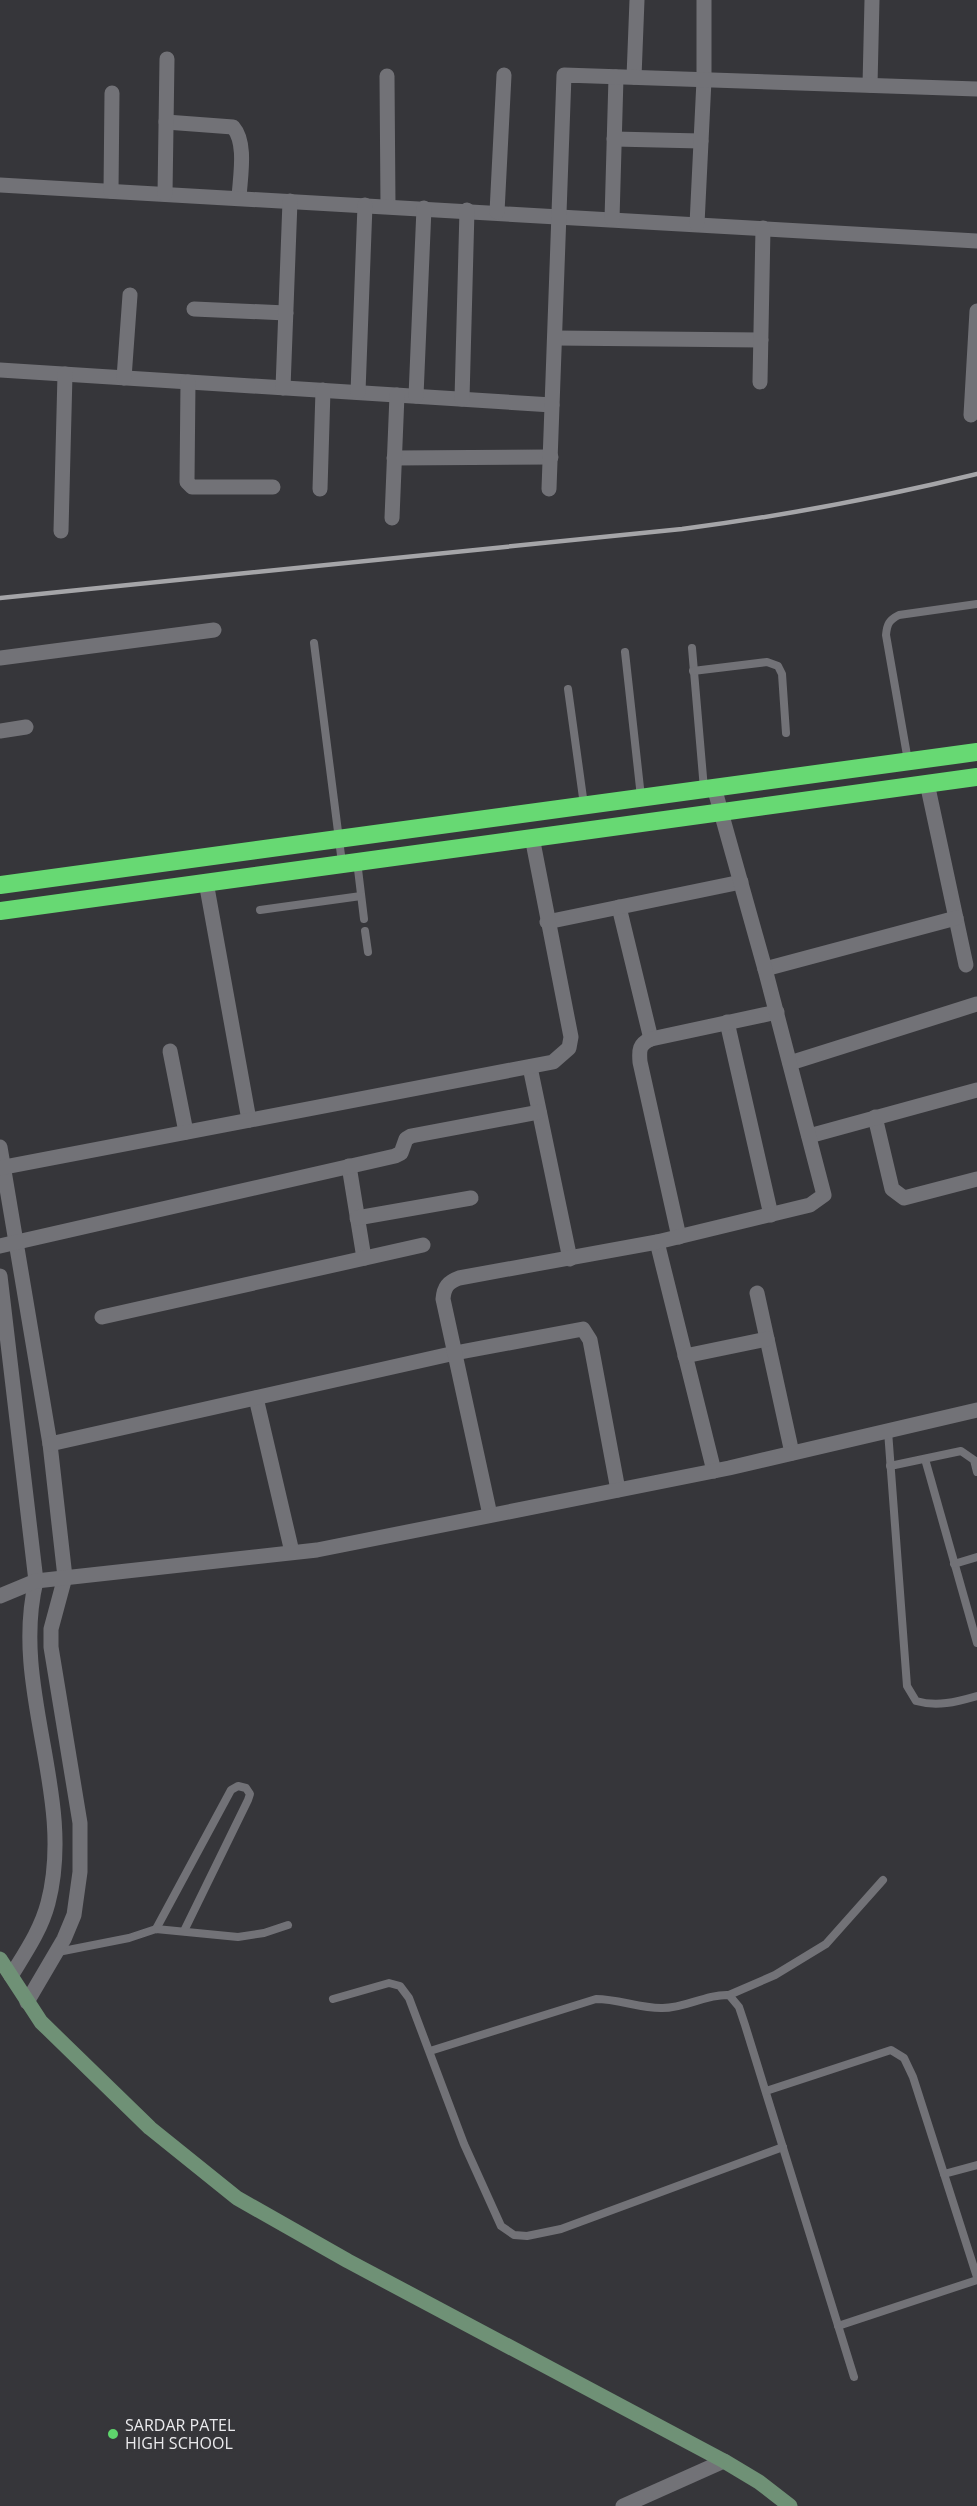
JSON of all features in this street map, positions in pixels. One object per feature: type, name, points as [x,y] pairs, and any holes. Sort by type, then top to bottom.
[{"type":"highway","points":[[0,885],[977,752]]},
{"type":"highway","points":[[0,911],[977,777]]},
{"type":"street","points":[[634,77],[637,0]]},
{"type":"street","points":[[697,224],[705,80],[704,0]]},
{"type":"street","points":[[870,86],[872,0]]},
{"type":"street","points":[[165,194],[167,59]]},
{"type":"street","points":[[497,212],[504,75]]},
{"type":"street","points":[[549,489],[564,75],[977,89]]},
{"type":"street","points":[[387,76],[388,206]]},
{"type":"street","points":[[612,219],[616,77]]},
{"type":"street","points":[[111,191],[112,93]]},
{"type":"street","points":[[166,122],[233,127],[239,134],[240,144],[239,198]]},
{"type":"street","points":[[614,139],[701,141]]},
{"type":"street","points":[[0,185],[977,241]]},
{"type":"street","points":[[283,388],[290,201]]},
{"type":"street","points":[[358,393],[365,205]]},
{"type":"street","points":[[416,396],[424,208]]},
{"type":"street","points":[[462,399],[467,210]]},
{"type":"street","points":[[760,382],[763,228]]},
{"type":"street","points":[[124,378],[130,295]]},
{"type":"street","points":[[194,309],[286,313]]},
{"type":"street","points":[[971,415],[977,311]]},
{"type":"street","points":[[555,338],[761,340]]},
{"type":"street","points":[[0,370],[552,405]]},
{"type":"street","points":[[62,531],[65,374]]},
{"type":"street","points":[[188,382],[187,483],[192,487],[273,487]]},
{"type":"street","points":[[320,489],[323,390]]},
{"type":"street","points":[[392,518],[397,395]]},
{"type":"street","points":[[394,458],[551,457]]},
{"type":"street","points":[[0,658],[214,630]]},
{"type":"street","points":[[0,731],[26,727]]},
{"type":"street","points":[[927,783],[966,965]]},
{"type":"street","points":[[490,1515],[443,1299],[444,1290],[450,1282],[459,1278],[679,1237],[810,1205],[824,1195],[777,1012],[721,811],[709,788]]},
{"type":"street","points":[[1,1167],[530,1067],[553,1062],[563,1056],[569,1048],[571,1037],[532,837]]},
{"type":"street","points":[[206,882],[249,1120]]},
{"type":"street","points":[[547,922],[741,882]]},
{"type":"street","points":[[620,907],[651,1039]]},
{"type":"street","points":[[765,969],[956,918]]},
{"type":"street","points":[[790,1063],[977,1004]]},
{"type":"street","points":[[679,1237],[639,1049],[644,1042],[651,1039],[777,1012]]},
{"type":"street","points":[[727,1022],[771,1215]]},
{"type":"street","points":[[170,1051],[186,1132]]},
{"type":"street","points":[[530,1067],[570,1259]]},
{"type":"street","points":[[809,1136],[977,1090]]},
{"type":"street","points":[[0,1246],[395,1156],[401,1153],[406,1139],[411,1136],[539,1112]]},
{"type":"street","points":[[875,1117],[892,1189],[904,1198],[977,1179]]},
{"type":"street","points":[[0,1148],[1,1167],[50,1444],[65,1577],[51,1629],[51,1647],[80,1823],[81,1843],[74,1915],[57,1953],[27,2002]]},
{"type":"street","points":[[349,1166],[364,1258]]},
{"type":"street","points":[[357,1218],[471,1198]]},
{"type":"street","points":[[657,1242],[714,1471]]},
{"type":"street","points":[[102,1317],[423,1245]]},
{"type":"street","points":[[0,1276],[4,1337],[36,1581],[29,1621],[30,1649],[56,1828],[54,1865],[48,1902],[40,1928],[11,1976]]},
{"type":"street","points":[[757,1293],[792,1453]]},
{"type":"street","points":[[50,1444],[455,1353],[578,1329],[587,1331],[618,1490]]},
{"type":"street","points":[[685,1356],[767,1339]]},
{"type":"street","points":[[256,1398],[292,1552]]},
{"type":"street","points":[[0,1596],[36,1581],[317,1550],[714,1471],[977,1410]]},
{"type":"street","points":[[0,1959],[40,2022],[150,2128],[237,2198],[348,2261],[724,2461],[759,2482],[790,2506]]},
{"type":"street","points":[[623,2506],[641,2503],[724,2461]]},
{"type":"lane","points":[[908,761],[886,635],[887,626],[890,620],[899,615],[977,604]]},
{"type":"lane","points":[[314,643],[339,838],[361,896],[364,919]]},
{"type":"lane","points":[[692,648],[709,788]]},
{"type":"lane","points":[[625,652],[641,797]]},
{"type":"lane","points":[[693,671],[767,662],[778,666],[782,674],[786,733]]},
{"type":"lane","points":[[568,689],[584,805]]},
{"type":"lane","points":[[260,910],[361,896]]},
{"type":"lane","points":[[365,931],[368,952]]},
{"type":"lane","points":[[888,1431],[907,1686],[916,1701],[928,1704],[950,1704],[977,1696]]},
{"type":"lane","points":[[890,1466],[961,1451],[974,1460],[977,1472]]},
{"type":"lane","points":[[925,1459],[977,1643]]},
{"type":"lane","points":[[954,1564],[977,1557]]},
{"type":"lane","points":[[156,1929],[231,1790],[238,1786],[246,1788],[250,1794],[248,1800],[184,1930]]},
{"type":"lane","points":[[430,2051],[596,1999],[617,1999],[661,2008],[715,1994],[729,1995],[775,1975],[826,1944],[883,1880]]},
{"type":"lane","points":[[57,1953],[129,1938],[156,1929],[238,1937],[264,1933],[288,1925]]},
{"type":"lane","points":[[333,1999],[389,1983],[399,1986],[409,1998],[464,2144],[501,2226],[514,2235],[527,2236],[561,2229],[783,2147]]},
{"type":"lane","points":[[729,1995],[739,2007],[854,2377]]},
{"type":"lane","points":[[766,2091],[891,2050],[904,2058],[914,2077],[977,2278],[838,2326]]},
{"type":"lane","points":[[944,2174],[977,2165]]},
{"type":"railway","points":[[0,598],[682,529],[830,506],[977,474]]},
{"type":"place","name":"SARDAR PATEL HIGH SCHOOL","points":[[113,2434]]}]
